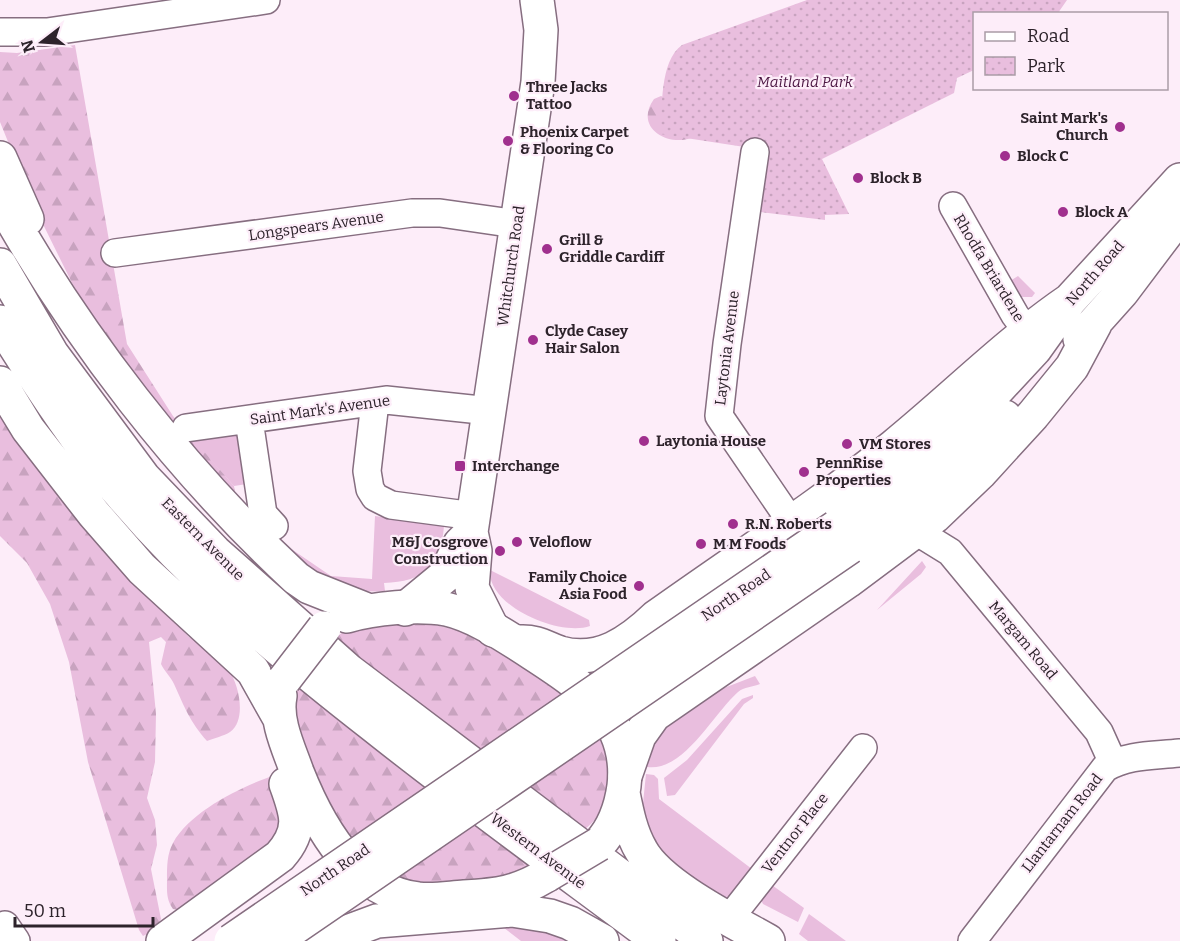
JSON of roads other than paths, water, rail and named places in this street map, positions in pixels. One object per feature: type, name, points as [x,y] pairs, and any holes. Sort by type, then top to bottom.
[{"type":"main road","name":"Whitchurch Road","points":[[504,636],[472,588],[475,551],[472,524],[541,51],[537,0]]},
{"type":"main road","points":[[0,158],[59,295]]},
{"type":"main road","name":"North Road","points":[[275,941],[858,541],[926,489],[1005,399],[1035,349],[1070,300],[1180,180]]},
{"type":"main road","points":[[0,199],[59,295],[117,377],[170,443],[268,551],[309,587],[367,610]]},
{"type":"main road","name":"North Road","points":[[231,941],[845,520],[938,447],[1005,399],[1095,324],[1180,215]]},
{"type":"main road","name":"Eastern Avenue","points":[[0,265],[52,354],[144,478],[168,504],[265,599],[349,671],[464,760]]},
{"type":"main road","points":[[504,636],[533,642],[562,653],[581,656],[612,650],[638,634],[656,617],[792,523],[932,415],[1026,330],[1070,300]]},
{"type":"main road","name":"Eastern Avenue","points":[[0,322],[74,435],[110,481],[151,527],[243,618],[416,760]]},
{"type":"main road","points":[[506,894],[547,875],[599,844],[612,828],[639,736],[654,715],[929,539],[960,494],[1033,415],[1072,367],[1095,324]]},
{"type":"main road","points":[[0,383],[28,429],[94,514],[142,569],[238,660],[253,671],[279,719],[311,808],[337,848],[362,872],[390,891],[419,899]]},
{"type":"main road","name":"Whitchurch Road","points":[[405,609],[445,576],[472,524]]},
{"type":"main road","points":[[279,719],[279,702],[284,680],[324,628],[342,617],[367,610],[405,609],[447,609],[466,616],[504,636],[574,680],[601,707],[617,734],[624,758],[624,785],[633,832],[650,863],[684,890],[718,930],[768,941]]},
{"type":"main road","points":[[163,941],[280,856],[294,837],[296,813],[257,703],[238,660]]},
{"type":"main road","name":"Western Avenue","points":[[416,760],[659,941]]},
{"type":"main road","name":"Western Avenue","points":[[464,760],[718,930]]},
{"type":"main road","points":[[187,941],[290,869],[310,839],[311,808]]},
{"type":"main road","points":[[602,941],[560,919],[535,912],[512,910],[377,921],[352,928],[331,940],[324,940],[326,933],[354,917],[419,899],[506,894],[549,902],[582,912],[620,941]]},
{"type":"street","points":[[0,32],[47,32],[266,0]]},
{"type":"street","name":"Laytonia Avenue","points":[[755,152],[725,355],[719,416],[792,523]]},
{"type":"street","name":"Rhodfa Briardene","points":[[953,205],[1015,315],[1026,330]]},
{"type":"street","name":"Longspears Avenue","points":[[116,253],[411,213],[440,213],[517,224]]},
{"type":"street","name":"Saint Mark's Avenue","points":[[186,428],[397,400],[490,411]]},
{"type":"street","points":[[375,402],[368,471],[370,489],[375,497],[391,505],[472,524]]},
{"type":"street","points":[[249,420],[268,520]]},
{"type":"street","name":"Margam Road","points":[[929,539],[950,552],[1099,732],[1113,763]]},
{"type":"street","name":"Ventnor Place","points":[[718,930],[862,748]]},
{"type":"street","name":"Llantarnam Road","points":[[972,941],[1098,775],[1113,763],[1139,756],[1180,753]]},
{"type":"place","name":"Three Jacks Tattoo","points":[[514,96]]},
{"type":"place","name":"Saint Mark's Church","points":[[1120,127]]},
{"type":"place","name":"Phoenix Carpet & Flooring Co","points":[[508,141]]},
{"type":"place","name":"Block C","points":[[1005,156]]},
{"type":"place","name":"Block B","points":[[858,178]]},
{"type":"place","name":"Block A","points":[[1063,212]]},
{"type":"place","name":"Grill & Griddle Cardiff","points":[[547,249]]},
{"type":"place","name":"Clyde Casey Hair Salon","points":[[533,340]]},
{"type":"place","name":"Laytonia House","points":[[644,441]]},
{"type":"place","name":"VM Stores","points":[[847,444]]},
{"type":"place","name":"Interchange","points":[[460,466]]},
{"type":"place","name":"PennRise Properties","points":[[804,472]]},
{"type":"place","name":"R.N. Roberts","points":[[733,524]]},
{"type":"place","name":"Veloflow","points":[[517,542]]},
{"type":"place","name":"M M Foods","points":[[701,544]]},
{"type":"place","name":"M&J Cosgrove Construction","points":[[500,551]]},
{"type":"place","name":"Family Choice Asia Food","points":[[639,586]]},
{"type":"park label","name":"Maitland Park","points":[[805,82]]}]
